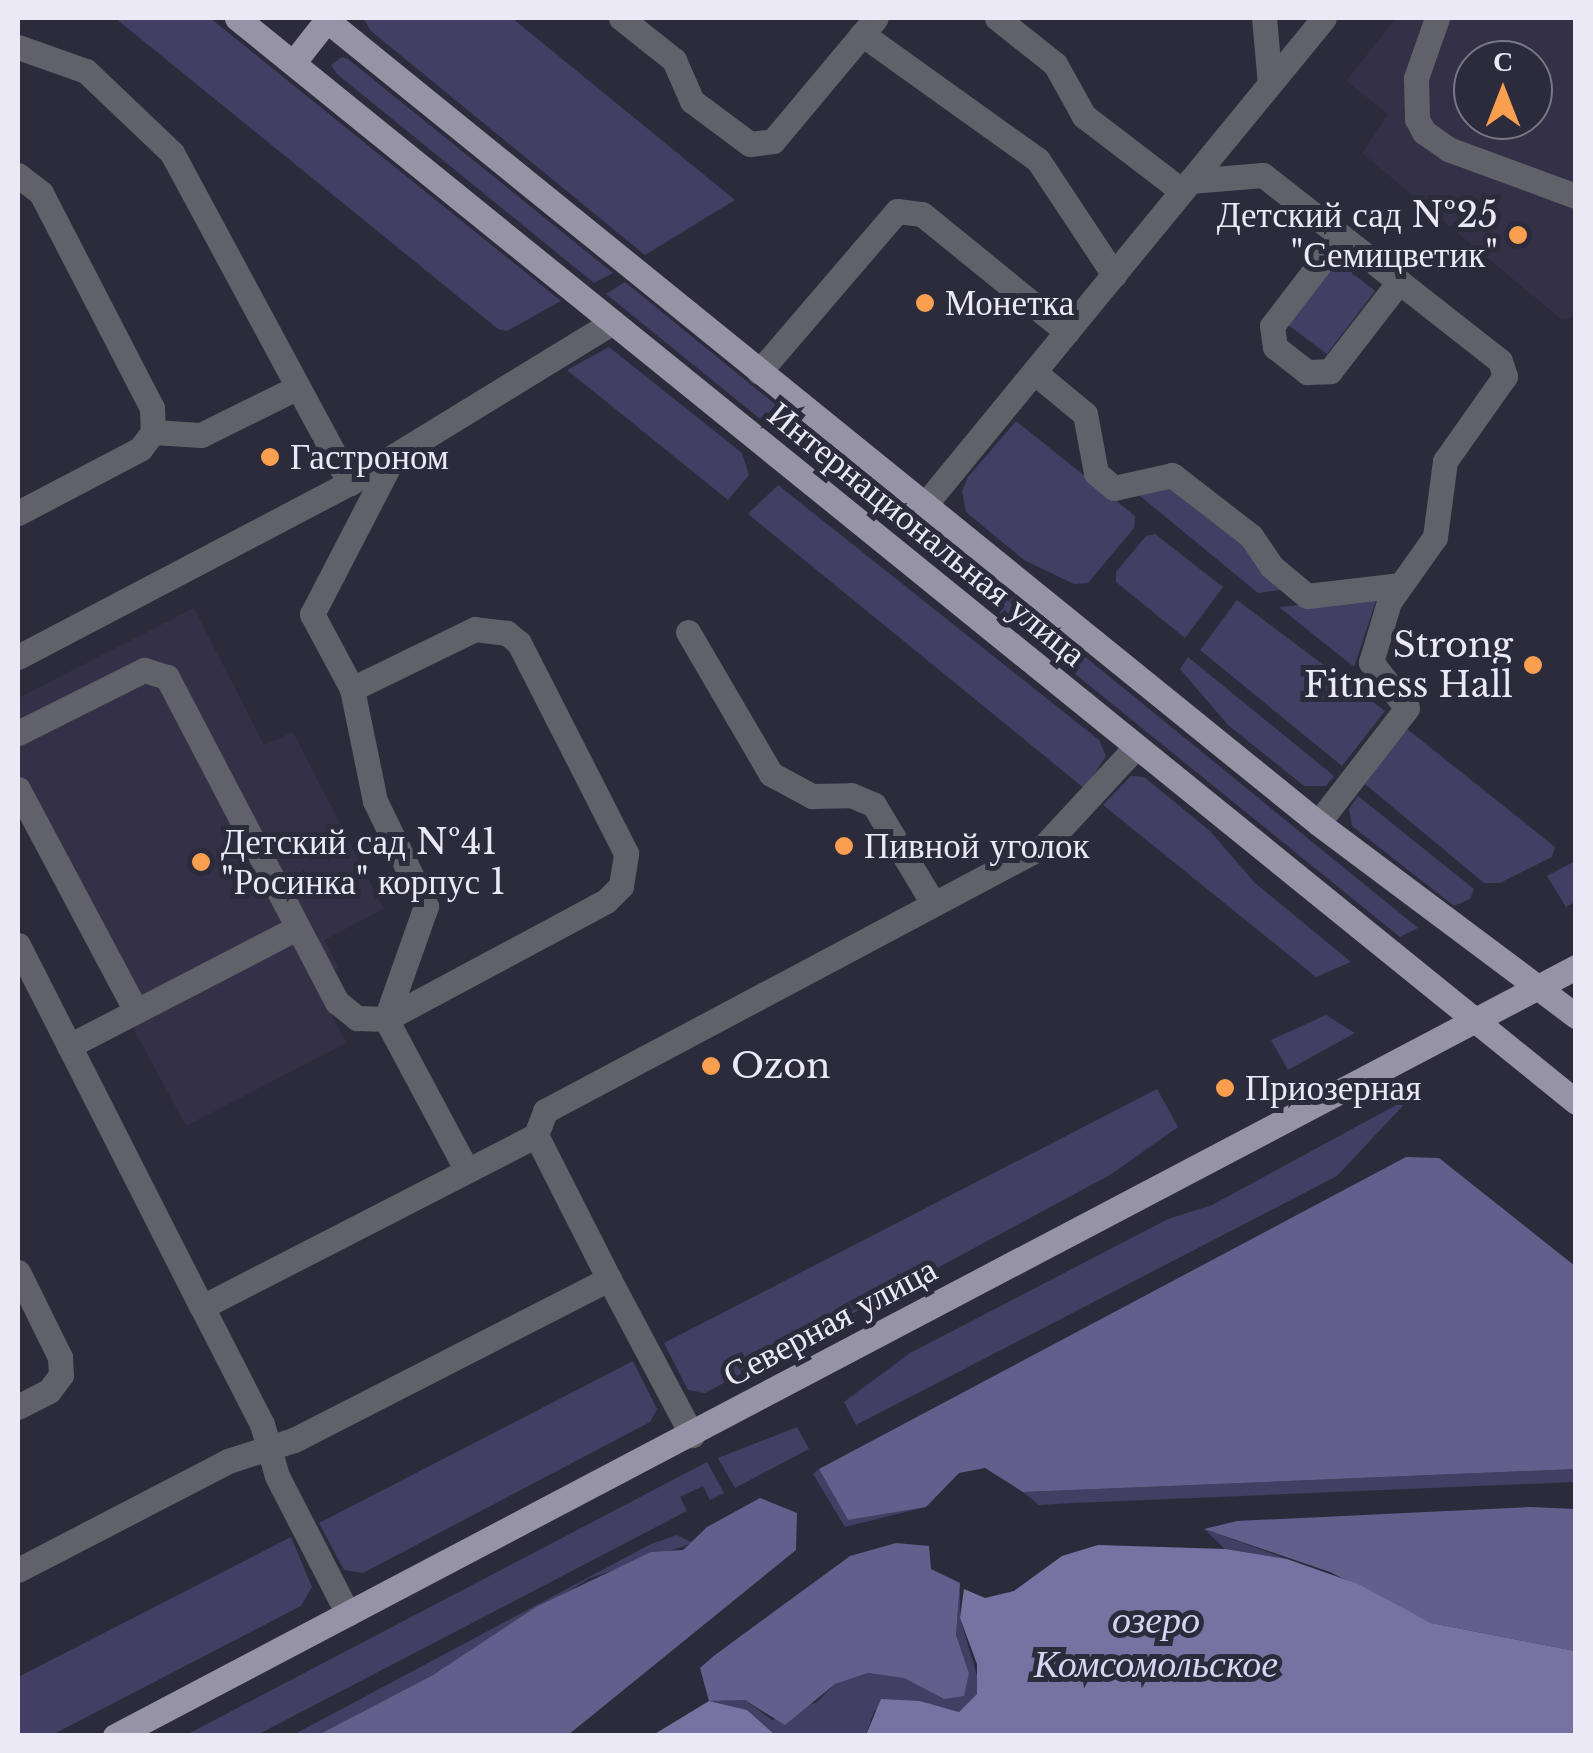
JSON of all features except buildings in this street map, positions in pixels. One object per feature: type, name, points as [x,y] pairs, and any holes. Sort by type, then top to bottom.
[{"type":"main road","name":"Интернациональная улица","points":[[237,18],[1134,749],[1576,1102]]},
{"type":"main road","name":"Интернациональная улица","points":[[327,18],[1318,824],[1576,1016]]},
{"type":"main road","points":[[293,63],[327,18]]},
{"type":"main road","name":"Северная улица","points":[[114,1736],[1576,967]]},
{"type":"lane","points":[[621,18],[674,60],[692,100],[750,144],[773,140],[869,26],[1038,160],[1114,274]]},
{"type":"lane","points":[[997,18],[1055,64],[1084,116],[1186,186],[1263,175],[1500,361],[1505,376],[1445,461],[1435,537],[1400,585],[1371,662],[1407,708],[1318,824]]},
{"type":"lane","points":[[1264,18],[1270,84]]},
{"type":"lane","points":[[924,507],[1324,18]]},
{"type":"lane","points":[[1437,18],[1416,78],[1417,119],[1424,132],[1448,149],[1576,196]]},
{"type":"lane","points":[[18,47],[86,71],[172,153],[350,483]]},
{"type":"lane","points":[[18,175],[42,193],[152,408],[153,432],[140,450],[18,514]]},
{"type":"lane","points":[[759,372],[897,211],[922,214],[1066,332]]},
{"type":"lane","points":[[1342,236],[1272,326],[1274,347],[1307,372],[1330,371],[1399,282]]},
{"type":"lane","points":[[18,658],[350,483],[612,322]]},
{"type":"lane","points":[[1034,372],[1085,414],[1096,473],[1114,488],[1172,475],[1251,536],[1272,566],[1307,596],[1400,585]]},
{"type":"lane","points":[[153,432],[201,435],[298,388]]},
{"type":"lane","points":[[394,457],[314,600],[312,614],[352,689],[375,800],[426,906],[386,1019],[467,1171]]},
{"type":"lane","points":[[18,734],[144,670],[160,672],[337,1002],[356,1018],[386,1019],[606,901],[621,886],[626,853],[519,643],[507,632],[475,629],[352,689]]},
{"type":"lane","points":[[688,632],[771,774],[786,788],[812,796],[852,795],[874,805],[933,903]]},
{"type":"lane","points":[[202,1307],[536,1135],[545,1111],[1059,836],[1134,749]]},
{"type":"lane","points":[[18,788],[136,1011]]},
{"type":"lane","points":[[69,1046],[297,928]]},
{"type":"lane","points":[[18,946],[202,1307],[270,1448],[277,1476],[348,1614]]},
{"type":"lane","points":[[536,1135],[692,1435]]},
{"type":"lane","points":[[18,1272],[60,1357],[61,1375],[49,1391],[18,1407]]},
{"type":"lane","points":[[18,1570],[228,1462],[270,1448],[609,1279]]},
{"type":"shaded area","points":[[115,18],[210,18],[561,301],[507,331],[498,329]]},
{"type":"shaded area","points":[[363,18],[512,18],[735,200],[645,255],[371,31]]},
{"type":"shaded area","name":"Детский сад №25 \"Семицветик\"","points":[[1396,18],[1575,18],[1575,316],[1562,320],[1362,153],[1388,114],[1346,81]]},
{"type":"shaded area","points":[[342,57],[613,273],[594,283],[337,74],[331,65]]},
{"type":"shaded area","points":[[1337,261],[1375,291],[1327,354],[1288,325]]},
{"type":"shaded area","points":[[625,282],[1418,928],[1400,937],[606,294]]},
{"type":"shaded area","points":[[609,347],[742,453],[749,475],[728,500],[567,370]]},
{"type":"shaded area","points":[[1016,421],[1135,516],[1134,528],[1088,583],[1074,584],[1024,560],[966,512],[962,491],[968,477]]},
{"type":"shaded area","points":[[1169,483],[1245,544],[1287,589],[1258,593],[1134,491]]},
{"type":"shaded area","points":[[778,485],[1099,740],[1106,756],[1085,789],[748,514]]},
{"type":"shaded area","points":[[1155,534],[1223,587],[1185,638],[1116,582],[1116,572],[1146,536]]},
{"type":"shaded area","points":[[1377,598],[1354,667],[1279,607]]},
{"type":"shaded area","points":[[1237,600],[1385,711],[1342,766],[1200,650]]},
{"type":"shaded area","name":"Детский сад №41 \"Росинка\" корпус 1","points":[[194,608],[264,745],[293,732],[384,909],[324,940],[338,968],[314,980],[346,1043],[186,1126],[18,815],[18,698]]},
{"type":"shaded area","points":[[1188,657],[1334,776],[1326,786],[1304,786],[1228,725],[1180,669]]},
{"type":"shaded area","points":[[1406,728],[1555,847],[1552,857],[1500,883],[1484,883],[1365,784]]},
{"type":"shaded area","points":[[1131,776],[1144,777],[1210,831],[1255,883],[1351,962],[1316,977],[1103,805]]},
{"type":"shaded area","points":[[1358,796],[1474,889],[1470,899],[1454,906],[1352,826],[1349,809]]},
{"type":"shaded area","points":[[1575,861],[1575,902],[1566,907],[1547,876]]},
{"type":"shaded area","points":[[1326,1015],[1355,1033],[1288,1070],[1271,1040]]},
{"type":"shaded area","points":[[1157,1089],[1178,1127],[1110,1175],[705,1393],[688,1390],[664,1343]]},
{"type":"shaded area","points":[[1411,1097],[1337,1176],[856,1425],[844,1402],[910,1353],[1168,1219],[1212,1205]]},
{"type":"shaded area","points":[[1406,1157],[1439,1158],[1575,1266],[1575,1469],[1023,1492],[985,1468],[959,1473],[926,1507],[848,1520],[819,1469]]},
{"type":"shaded area","points":[[633,1361],[657,1409],[650,1422],[363,1573],[344,1570],[319,1523]]},
{"type":"shaded area","points":[[797,1427],[809,1449],[735,1488],[718,1458]]},
{"type":"shaded area","points":[[707,1462],[724,1493],[710,1500],[703,1486],[680,1497],[687,1511],[257,1735],[186,1735]]},
{"type":"shaded area","points":[[819,1469],[848,1520],[926,1507],[845,1527],[813,1474]]},
{"type":"shaded area","points":[[1576,1469],[1575,1482],[1039,1505],[1023,1492]]},
{"type":"shaded area","points":[[760,1498],[797,1513],[796,1550],[568,1735],[318,1735],[433,1675],[536,1607],[651,1552],[683,1550],[707,1527]]},
{"type":"shaded area","points":[[1530,1507],[1575,1509],[1575,1651],[1431,1623],[1330,1572],[1204,1529],[1237,1521]]},
{"type":"shaded area","points":[[1204,1529],[1287,1559],[1225,1549]]},
{"type":"shaded area","points":[[677,1535],[693,1543],[590,1578],[433,1675],[318,1735],[291,1736],[651,1544]]},
{"type":"shaded area","points":[[291,1537],[312,1587],[301,1606],[52,1735],[18,1735],[18,1677]]},
{"type":"shaded area","points":[[896,1543],[929,1546],[931,1569],[960,1583],[956,1635],[969,1673],[964,1696],[944,1699],[904,1678],[868,1673],[835,1684],[785,1725],[745,1700],[709,1701],[700,1668],[715,1655],[850,1556]]},
{"type":"shaded area","points":[[960,1583],[960,1618],[978,1679],[977,1694],[959,1712],[920,1701],[874,1711],[866,1735],[775,1736],[747,1710],[709,1701],[745,1700],[772,1720],[817,1702],[835,1684],[868,1673],[904,1678],[944,1699],[969,1673],[956,1635]]},
{"type":"water","name":"озеро Комсомольское","points":[[1098,1545],[1225,1549],[1287,1559],[1358,1584],[1431,1623],[1575,1651],[1575,1735],[866,1735],[881,1699],[920,1701],[959,1712],[977,1694],[977,1664],[960,1618],[964,1589],[985,1598],[1014,1591],[1062,1556]]},
{"type":"water","points":[[709,1701],[747,1710],[775,1735],[653,1735]]},
{"type":"place","name":"Детский сад №25 \"Семицветик\"","points":[[1518,235]]},
{"type":"place","name":"Монетка","points":[[925,303]]},
{"type":"place","name":"Гастроном","points":[[270,457]]},
{"type":"place","name":"Strong Fitness Hall","points":[[1533,665]]},
{"type":"place","name":"Пивной уголок","points":[[844,846]]},
{"type":"place","name":"Детский сад №41 \"Росинка\" корпус 1","points":[[201,862]]},
{"type":"place","name":"Ozon","points":[[711,1066]]},
{"type":"place","name":"Приозерная","points":[[1225,1088]]}]
